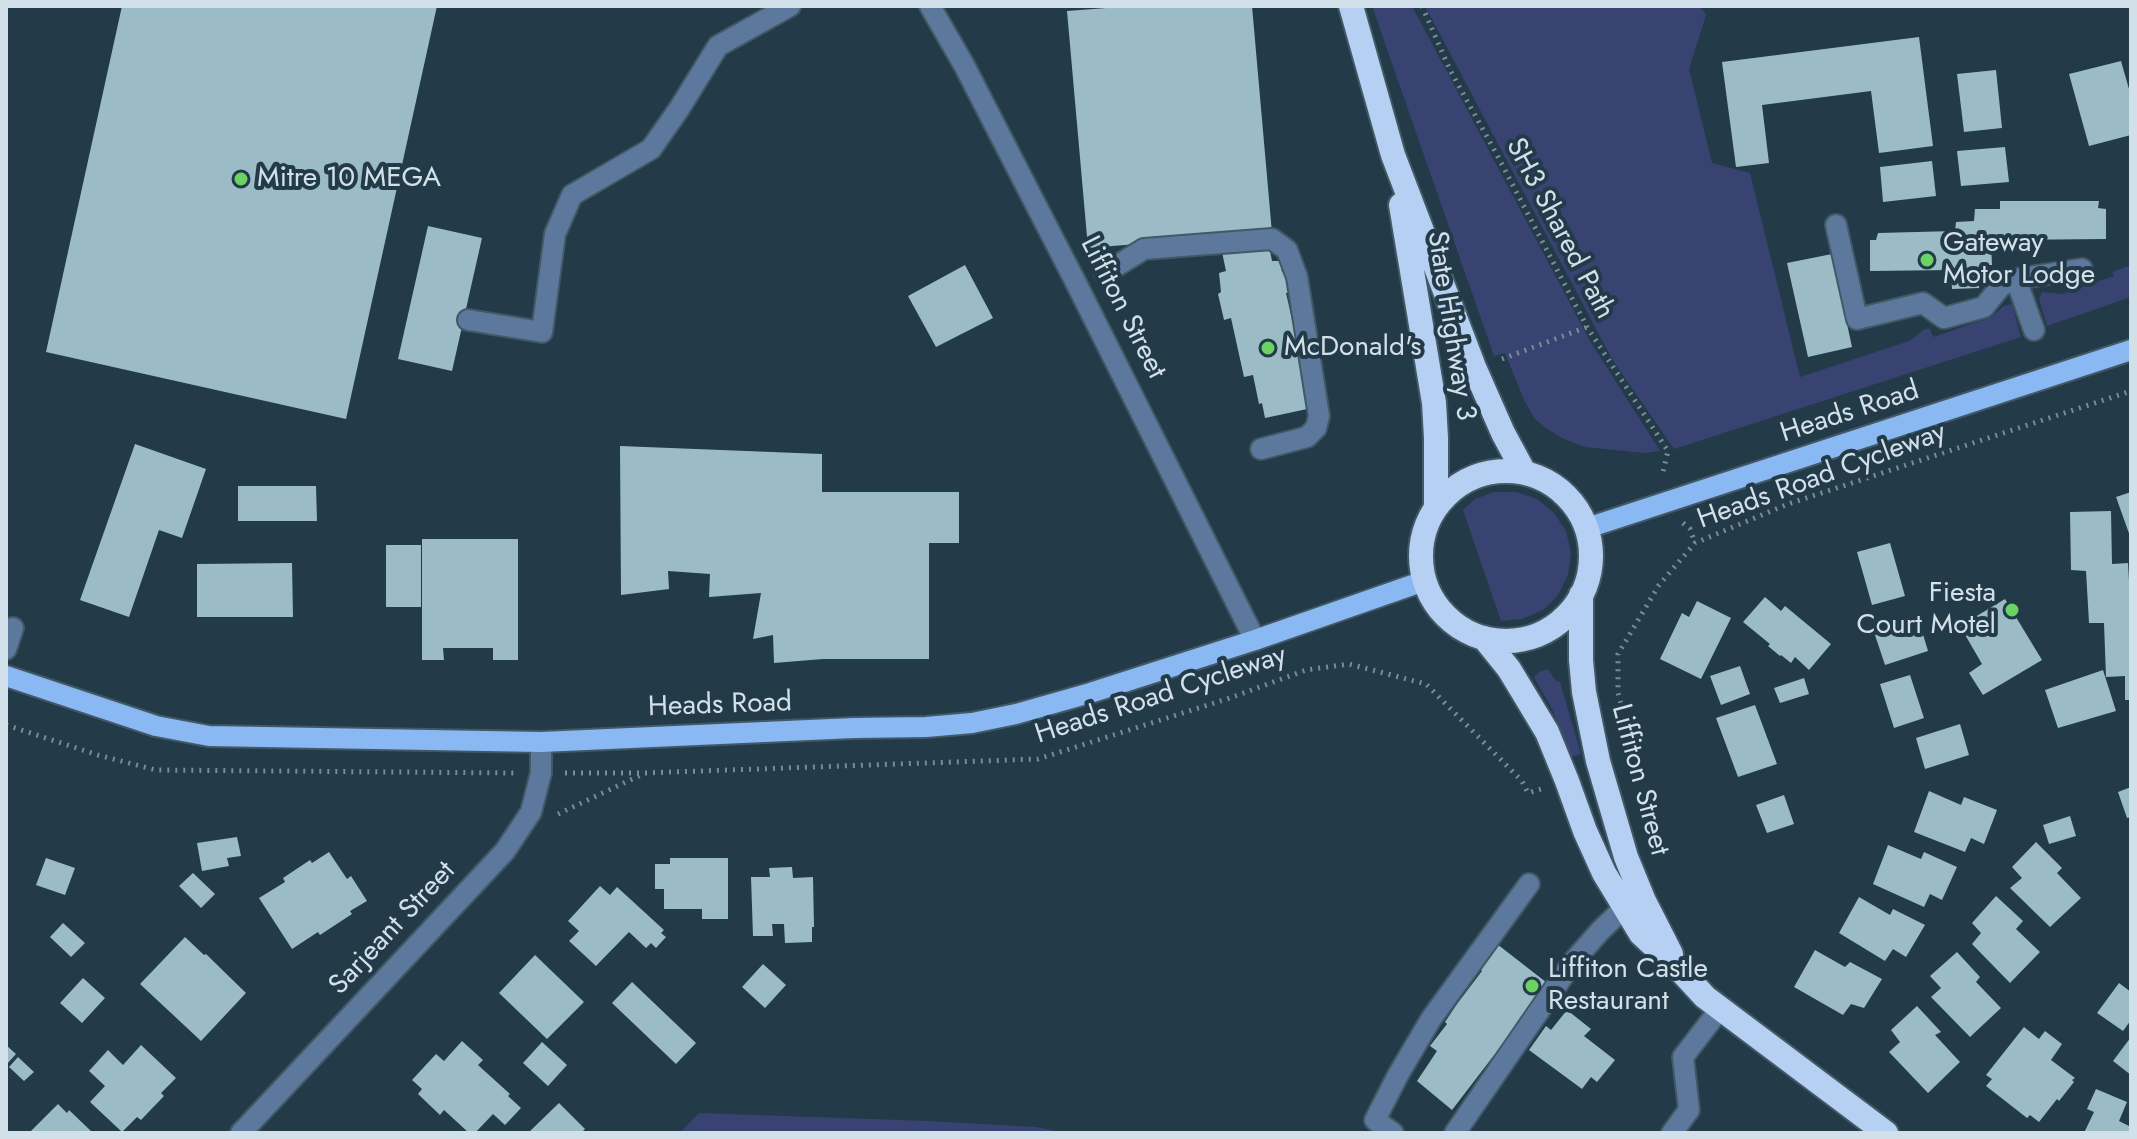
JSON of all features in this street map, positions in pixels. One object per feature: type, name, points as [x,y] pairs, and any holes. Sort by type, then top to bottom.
[{"type":"highway","name":"State Highway 3","points":[[1351,6],[1393,155],[1474,367],[1524,472]]},
{"type":"highway","name":"State Highway 3","points":[[1393,155],[1434,403],[1436,506]]},
{"type":"highway","points":[[1491,472],[1524,472],[1541,478],[1562,493],[1579,512],[1587,528],[1591,563],[1581,595],[1564,618],[1541,634],[1513,641],[1484,638],[1453,623],[1431,597],[1424,581],[1420,550],[1428,519],[1436,506],[1447,494],[1475,476],[1491,472]]},
{"type":"highway","name":"Liffiton Street","points":[[1581,595],[1584,692],[1598,761],[1626,857],[1644,901],[1680,970]]},
{"type":"highway","name":"Liffiton Street","points":[[1484,638],[1509,669],[1547,732],[1604,873],[1641,934],[1705,997],[1886,1133]]},
{"type":"main road","name":"Heads Road","points":[[1587,528],[2131,350]]},
{"type":"main road","name":"Heads Road","points":[[6,676],[156,726],[209,736],[541,742],[926,727],[972,723],[1016,714],[1090,693],[1424,581]]},
{"type":"street","points":[[468,320],[542,332],[555,234],[572,195],[651,149],[718,46],[790,6]]},
{"type":"street","name":"Liffiton Street","points":[[930,6],[964,65],[1255,640]]},
{"type":"street","points":[[1836,225],[1857,319],[1923,303],[1944,318],[1984,307],[2001,286],[2016,279],[2082,269]]},
{"type":"street","points":[[1105,273],[1144,249],[1272,239],[1287,250],[1297,277],[1319,416],[1316,428],[1307,437],[1261,449]]},
{"type":"street","points":[[2016,279],[2034,330]]},
{"type":"street","points":[[6,649],[13,628]]},
{"type":"street","name":"Sarjeant Street","points":[[241,1133],[505,851],[531,812],[541,773],[541,742]]},
{"type":"street","points":[[1393,1133],[1375,1120],[1398,1075],[1431,1019],[1529,884]]},
{"type":"street","points":[[1455,1133],[1572,963],[1624,908]]},
{"type":"street","points":[[1672,1133],[1689,1110],[1683,1057],[1720,1009]]},
{"type":"path","name":"SH3 Shared Path","points":[[1422,6],[1450,70],[1587,327],[1668,451],[1665,464]]},
{"type":"path","points":[[1495,362],[1587,327]]},
{"type":"path","name":"Heads Road Cycleway","points":[[1631,742],[1618,693],[1618,654],[1659,585],[1695,543],[1788,504],[2131,391]]},
{"type":"path","points":[[1690,529],[1695,543]]},
{"type":"path","name":"Heads Road Cycleway","points":[[566,773],[1038,759],[1230,698],[1306,670],[1349,664],[1426,684],[1522,781],[1528,793],[1543,788]]},
{"type":"path","name":"Heads Road Cycleway","points":[[557,815],[644,773]]},
{"type":"shaded area","points":[[1372,6],[1412,6],[1590,341],[1660,451],[1644,453],[1585,447],[1564,439],[1535,419],[1505,353],[1494,356]]},
{"type":"shaded area","points":[[1425,6],[1700,6],[1706,15],[1689,69],[1712,163],[1750,173],[1800,377],[1909,341],[1925,329],[1930,329],[1933,337],[1991,317],[2004,306],[2012,304],[2021,337],[1674,449],[1612,359]]},
{"type":"shaded area","points":[[2131,265],[2131,297],[2047,326],[2039,299],[2042,292],[2062,294],[2114,276],[2112,272]]},
{"type":"shaded area","points":[[1494,492],[1516,492],[1537,499],[1554,513],[1566,531],[1571,553],[1568,575],[1558,595],[1543,610],[1522,619],[1501,621],[1463,510],[1475,499]]},
{"type":"shaded area","points":[[1548,669],[1560,682],[1581,754],[1571,757],[1552,709],[1534,677]]},
{"type":"shaded area","points":[[699,1113],[929,1121],[1036,1127],[1066,1133],[680,1133]]},
{"type":"building","name":"Mitre 10 MEGA","points":[[122,6],[437,6],[346,419],[46,352]]},
{"type":"building","points":[[1132,6],[1252,6],[1272,233],[1088,248],[1067,11]]},
{"type":"building","points":[[1919,37],[1933,146],[1879,153],[1871,91],[1762,105],[1769,163],[1736,167],[1722,62]]},
{"type":"building","points":[[2121,61],[2131,96],[2131,135],[2089,146],[2069,74]]},
{"type":"building","points":[[1996,70],[2002,128],[1964,132],[1957,74]]},
{"type":"building","points":[[2005,147],[2009,182],[1961,186],[1957,151]]},
{"type":"building","points":[[1932,161],[1936,196],[1883,202],[1880,167]]},
{"type":"building","points":[[2000,201],[2099,201],[2098,208],[2106,209],[2106,239],[2002,240],[1991,243],[1992,265],[1979,265],[1979,288],[1952,289],[1951,270],[1870,271],[1870,240],[1876,240],[1878,233],[1955,231],[1956,222],[1974,221],[1975,209],[2000,209]]},
{"type":"building","points":[[428,226],[482,238],[452,371],[398,359]]},
{"type":"building","name":"McDonald's","points":[[1269,246],[1272,261],[1280,261],[1282,272],[1292,270],[1296,292],[1286,293],[1312,408],[1265,418],[1253,375],[1244,377],[1231,318],[1224,320],[1218,294],[1221,292],[1219,273],[1226,271],[1222,252]]},
{"type":"building","points":[[1832,254],[1852,347],[1808,357],[1787,263]]},
{"type":"building","points":[[965,265],[993,318],[936,347],[908,296]]},
{"type":"building","points":[[135,444],[206,469],[182,538],[159,530],[129,617],[80,600]]},
{"type":"building","points":[[620,446],[822,454],[822,492],[959,492],[959,543],[929,543],[929,659],[823,659],[774,663],[773,635],[753,639],[761,593],[709,597],[710,574],[668,571],[669,589],[621,595]]},
{"type":"building","points":[[238,486],[316,486],[317,521],[238,521]]},
{"type":"building","points":[[2131,492],[2131,539],[2116,497]]},
{"type":"building","points":[[2111,511],[2112,564],[2128,563],[2131,700],[2125,700],[2125,676],[2106,677],[2104,623],[2089,623],[2086,571],[2071,570],[2070,512]]},
{"type":"building","points":[[422,539],[518,539],[518,660],[493,660],[493,648],[443,648],[444,660],[422,660]]},
{"type":"building","points":[[1890,543],[1905,596],[1872,605],[1857,552]]},
{"type":"building","points":[[386,545],[421,545],[421,607],[386,607]]},
{"type":"building","points":[[292,563],[293,617],[197,617],[197,564]]},
{"type":"building","points":[[1765,597],[1781,611],[1785,606],[1831,644],[1809,670],[1795,657],[1791,663],[1780,656],[1743,622]]},
{"type":"building","points":[[2005,599],[2042,660],[1983,695],[1969,673],[1982,664],[1960,626]]},
{"type":"building","points":[[1697,601],[1731,618],[1701,679],[1660,659],[1682,613],[1689,617]]},
{"type":"building","points":[[1919,621],[1928,651],[1885,665],[1875,635]]},
{"type":"building","points":[[1740,666],[1750,694],[1721,705],[1710,676]]},
{"type":"building","points":[[2103,670],[2116,711],[2058,728],[2045,690]]},
{"type":"building","points":[[1910,675],[1924,718],[1894,728],[1880,684]]},
{"type":"building","points":[[1804,678],[1809,694],[1780,703],[1774,688]]},
{"type":"building","points":[[1755,705],[1777,764],[1738,777],[1716,718]]},
{"type":"building","points":[[1960,724],[1969,755],[1925,769],[1916,738]]},
{"type":"building","points":[[2131,787],[2131,817],[2127,818],[2118,792]]},
{"type":"building","points":[[1929,791],[1961,805],[1964,797],[1997,810],[1984,844],[1971,838],[1965,852],[1914,832]]},
{"type":"building","points":[[1784,795],[1794,824],[1767,833],[1756,805]]},
{"type":"building","points":[[2070,816],[2076,836],[2049,844],[2043,825]]},
{"type":"building","points":[[237,837],[241,856],[227,858],[229,866],[202,871],[197,843]]},
{"type":"building","points":[[2036,842],[2062,868],[2057,873],[2081,898],[2050,927],[2010,888],[2022,878],[2012,867]]},
{"type":"building","points":[[1888,845],[1921,859],[1924,852],[1957,867],[1942,900],[1930,894],[1924,907],[1873,884]]},
{"type":"building","points":[[329,852],[347,879],[351,876],[367,901],[320,935],[318,932],[292,949],[259,898],[285,882],[283,878],[310,860],[312,863]]},
{"type":"building","points":[[46,858],[75,868],[65,895],[36,885]]},
{"type":"building","points":[[670,858],[728,858],[728,919],[702,919],[702,909],[664,909],[664,889],[655,889],[655,864],[670,864]]},
{"type":"building","points":[[792,867],[793,878],[813,877],[812,942],[785,943],[784,924],[772,924],[773,936],[753,936],[751,877],[770,877],[769,868]]},
{"type":"building","points":[[193,873],[215,894],[201,908],[179,886]]},
{"type":"building","points":[[600,886],[610,895],[617,887],[664,930],[661,933],[666,937],[656,948],[651,943],[646,948],[629,932],[596,966],[569,941],[579,931],[568,921]]},
{"type":"building","points":[[1996,896],[2023,921],[2016,929],[2040,952],[2010,983],[1972,944],[1981,933],[1972,923]]},
{"type":"building","points":[[1859,897],[1890,915],[1893,909],[1925,925],[1906,957],[1893,949],[1885,961],[1839,933]]},
{"type":"building","points":[[63,923],[85,943],[71,957],[50,937]]},
{"type":"building","points":[[185,937],[246,993],[201,1041],[140,984]]},
{"type":"building","points":[[1497,944],[1551,986],[1531,1007],[1452,1110],[1417,1081],[1437,1051],[1430,1046],[1482,971],[1479,967]]},
{"type":"building","points":[[1815,950],[1845,967],[1850,962],[1882,979],[1864,1008],[1851,1004],[1843,1015],[1794,987]]},
{"type":"building","points":[[1957,952],[1980,977],[1976,982],[2001,1008],[1970,1037],[1931,997],[1941,988],[1930,976]]},
{"type":"building","points":[[535,955],[584,1002],[547,1039],[499,993]]},
{"type":"building","points":[[763,964],[786,985],[765,1008],[742,987]]},
{"type":"building","points":[[83,978],[105,998],[82,1023],[60,1003]]},
{"type":"building","points":[[632,982],[696,1043],[676,1064],[612,1003]]},
{"type":"building","points":[[2119,983],[2131,992],[2131,1020],[2123,1031],[2097,1013]]},
{"type":"building","points":[[1917,1006],[1941,1032],[1935,1035],[1960,1062],[1928,1093],[1889,1052],[1900,1042],[1891,1030]]},
{"type":"building","points":[[1567,1010],[1591,1029],[1584,1036],[1615,1060],[1597,1082],[1591,1077],[1582,1089],[1529,1050],[1546,1026],[1551,1030]]},
{"type":"building","points":[[2024,1027],[2039,1039],[2045,1031],[2062,1044],[2051,1060],[2075,1078],[2039,1122],[2030,1115],[2027,1118],[1986,1086],[1992,1079],[1986,1075]]},
{"type":"building","points":[[2131,1037],[2131,1075],[2113,1061]]},
{"type":"building","points":[[462,1041],[483,1060],[478,1065],[521,1108],[505,1125],[493,1114],[475,1133],[469,1133],[444,1110],[440,1115],[418,1094],[422,1089],[412,1080],[436,1054],[444,1061]]},
{"type":"building","points":[[542,1042],[567,1065],[548,1086],[523,1063]]},
{"type":"building","points":[[6,1045],[16,1054],[6,1065]]},
{"type":"building","points":[[141,1045],[176,1078],[141,1120],[137,1117],[122,1132],[90,1102],[105,1086],[89,1071],[108,1050],[123,1065]]},
{"type":"building","points":[[18,1057],[34,1072],[24,1081],[9,1067]]},
{"type":"building","points":[[2096,1089],[2127,1102],[2119,1121],[2131,1127],[2131,1133],[2084,1133],[2094,1112],[2087,1109]]},
{"type":"building","points":[[559,1103],[585,1129],[581,1133],[528,1133]]},
{"type":"building","points":[[58,1104],[67,1113],[69,1110],[93,1133],[29,1133]]},
{"type":"place","name":"Mitre 10 MEGA","points":[[241,179]]},
{"type":"place","name":"Gateway Motor Lodge","points":[[1927,260]]},
{"type":"place","name":"McDonald's","points":[[1268,348]]},
{"type":"place","name":"Fiesta Court Motel","points":[[2012,610]]},
{"type":"place","name":"Liffiton Castle Restaurant","points":[[1532,986]]}]
